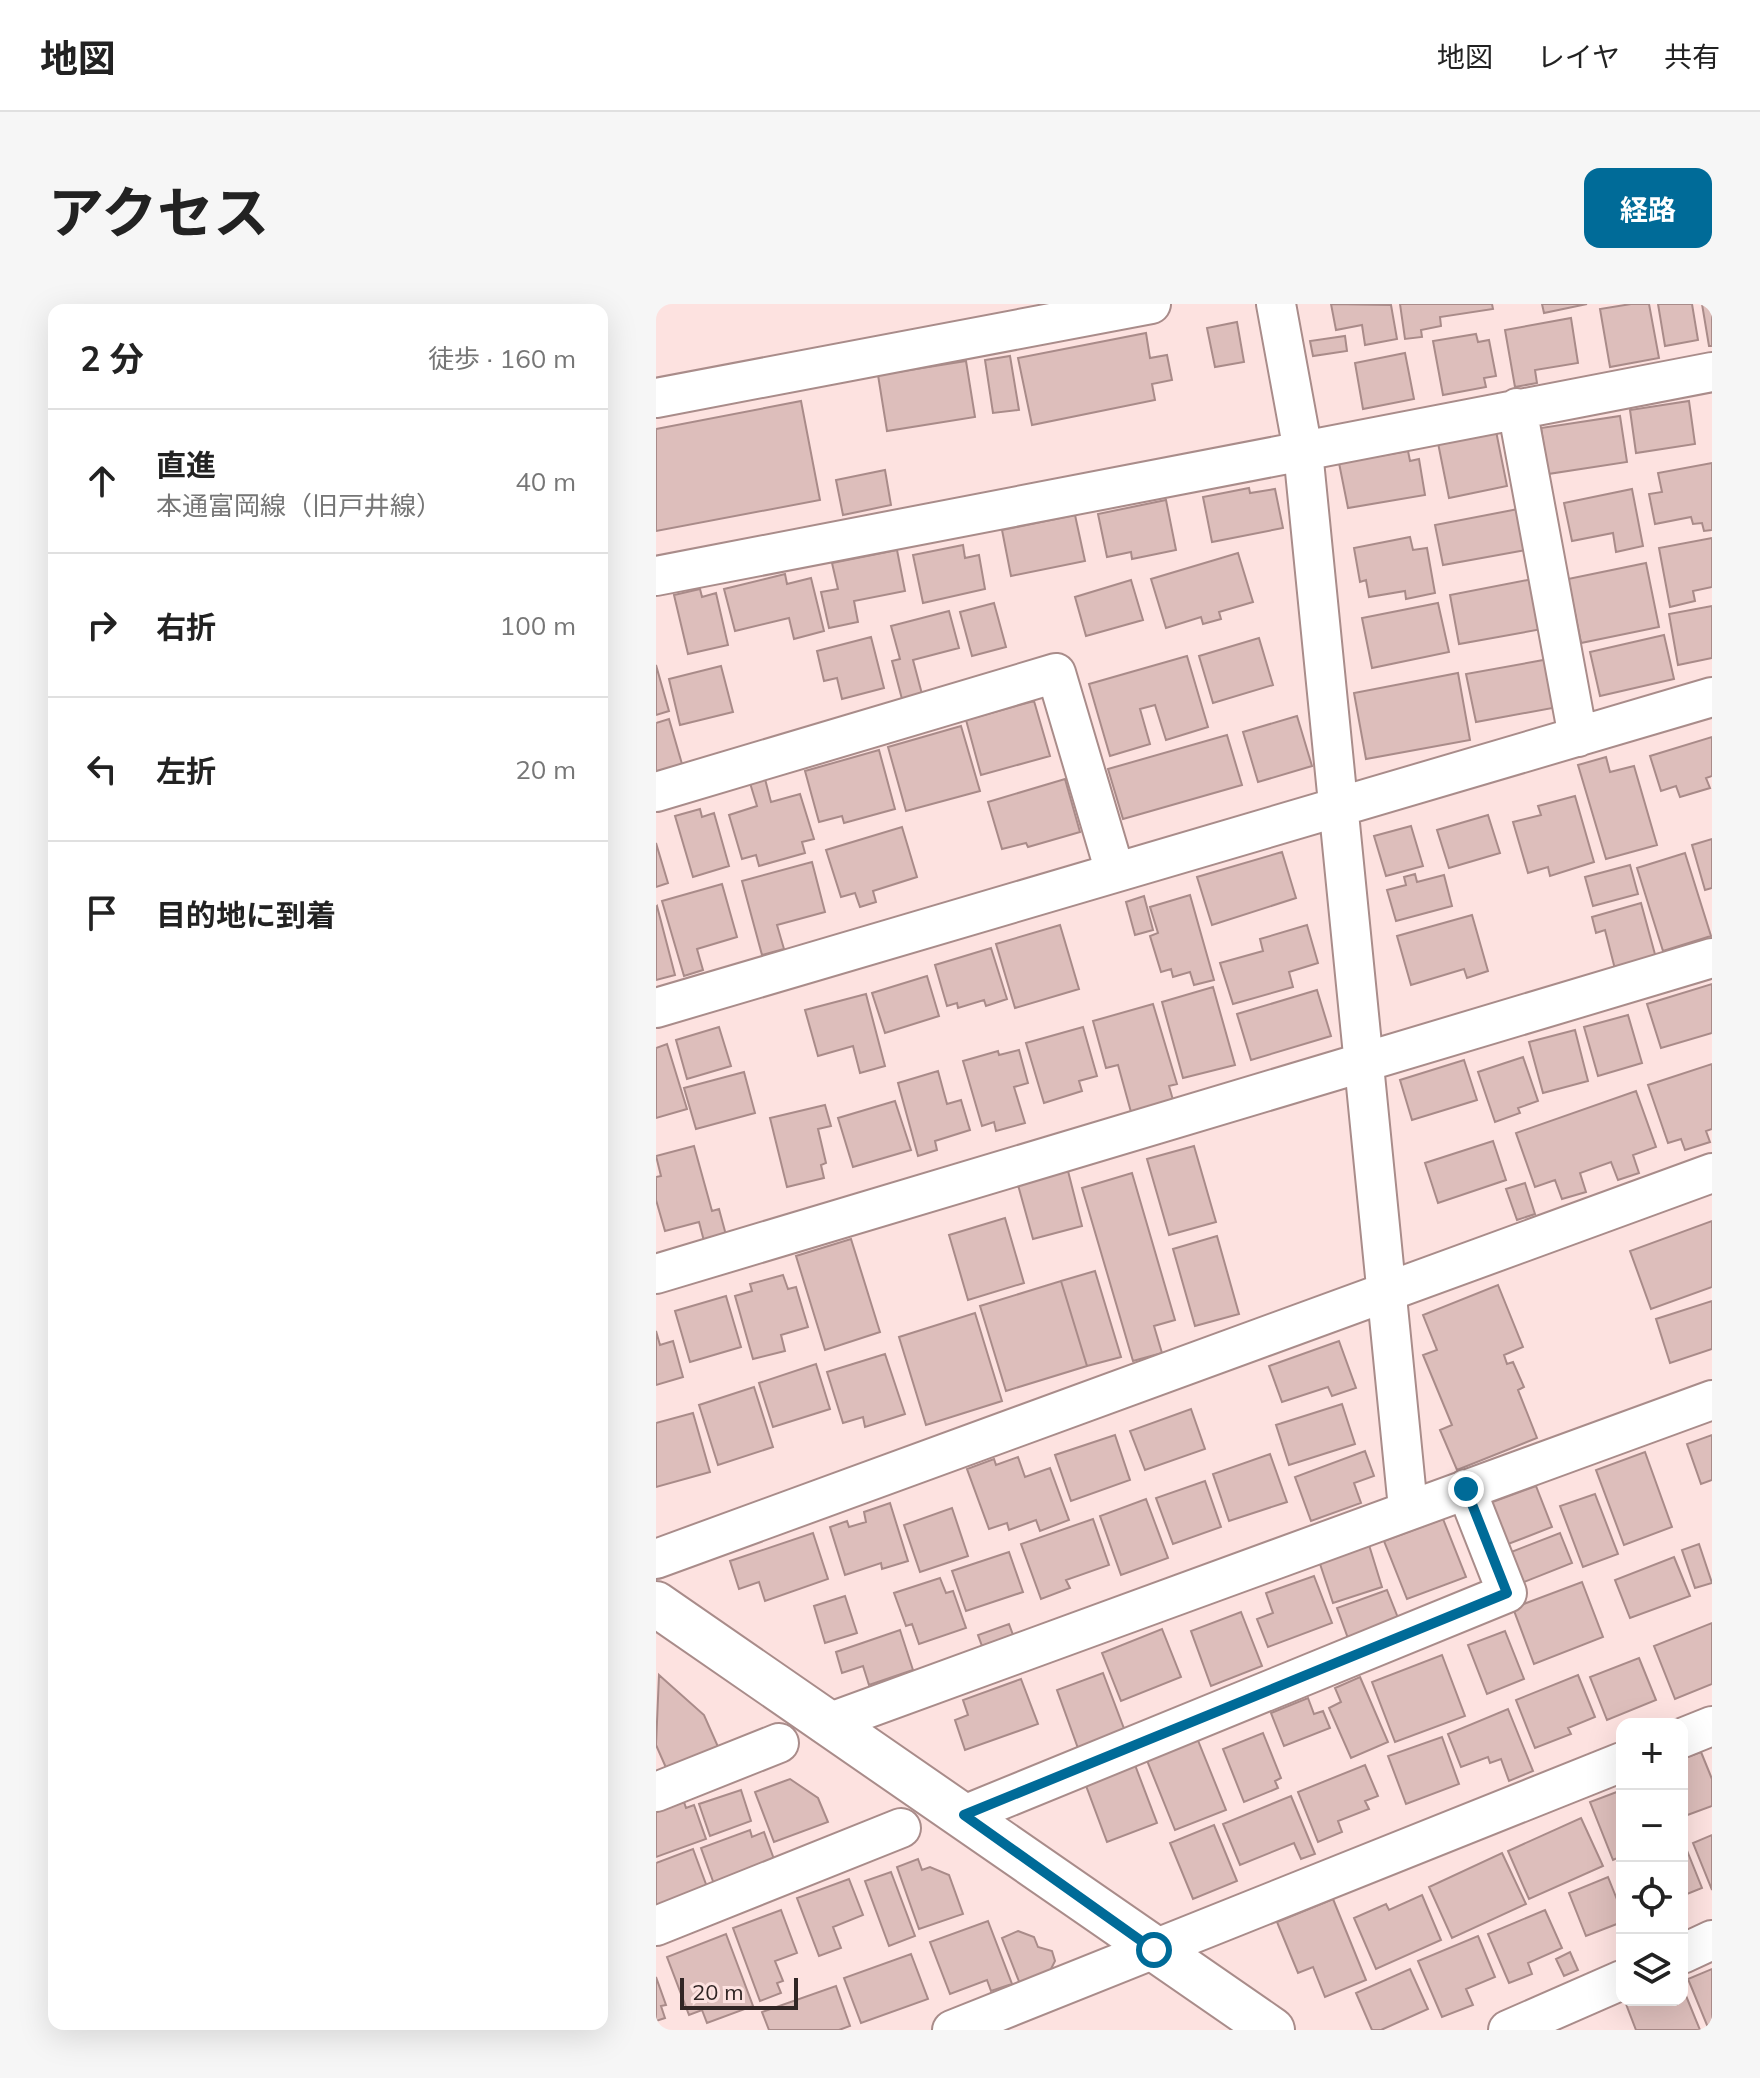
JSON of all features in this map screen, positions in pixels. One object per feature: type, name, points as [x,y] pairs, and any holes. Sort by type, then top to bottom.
[{"type":"street","points":[[656,398],[1151,304]]},
{"type":"street","points":[[1276,304],[1303,451],[1408,1508]]},
{"type":"street","points":[[656,576],[1712,372]]},
{"type":"street","points":[[1517,408],[1578,737]]},
{"type":"street","points":[[656,792],[1056,673],[1115,872]]},
{"type":"street","points":[[656,1008],[1712,697]]},
{"type":"street","points":[[656,1274],[1712,958]]},
{"type":"street","points":[[656,1559],[1712,1173]]},
{"type":"street","points":[[825,1724],[1408,1508],[1712,1400]]},
{"type":"street","points":[[964,1815],[1507,1593],[1466,1489]]},
{"type":"street","points":[[656,1604],[825,1724],[964,1815],[1272,2030]]},
{"type":"street","points":[[1688,1736],[1712,1726]]},
{"type":"street","points":[[656,1792],[779,1743]]},
{"type":"street","points":[[952,2030],[1616,1764]]},
{"type":"street","points":[[656,1926],[901,1828]]},
{"type":"street","points":[[1688,1951],[1712,1940]]},
{"type":"street","points":[[1508,2030],[1616,1983]]},
{"type":"building","points":[[1331,304],[1391,305],[1397,339],[1365,345],[1362,325],[1336,330]]},
{"type":"building","points":[[1400,304],[1492,304],[1493,309],[1440,317],[1441,326],[1421,330],[1422,337],[1405,339]]},
{"type":"building","points":[[1542,304],[1587,304],[1544,313]]},
{"type":"building","points":[[1649,304],[1659,358],[1610,367],[1600,309]]},
{"type":"building","points":[[1658,304],[1692,304],[1698,340],[1665,346]]},
{"type":"building","points":[[1702,304],[1712,304],[1712,346],[1709,346]]},
{"type":"building","points":[[1571,318],[1578,363],[1535,370],[1537,383],[1515,387],[1505,330]]},
{"type":"building","points":[[1237,322],[1244,362],[1215,367],[1207,328]]},
{"type":"building","points":[[1146,333],[1150,358],[1167,355],[1172,380],[1152,384],[1155,400],[1032,425],[1018,358]]},
{"type":"building","points":[[1476,334],[1478,342],[1489,340],[1496,376],[1484,378],[1486,387],[1443,395],[1433,341]]},
{"type":"building","points":[[1345,336],[1347,351],[1313,356],[1310,341]]},
{"type":"building","points":[[1405,353],[1414,399],[1363,409],[1355,363]]},
{"type":"building","points":[[1010,356],[1019,410],[993,413],[985,360]]},
{"type":"building","points":[[966,361],[975,417],[887,431],[878,375]]},
{"type":"building","points":[[801,401],[820,500],[656,531],[656,429]]},
{"type":"building","points":[[1689,401],[1695,444],[1636,453],[1630,410]]},
{"type":"building","points":[[1620,416],[1627,462],[1548,474],[1541,428]]},
{"type":"building","points":[[1496,431],[1507,486],[1449,498],[1438,443]]},
{"type":"building","points":[[1408,451],[1410,461],[1419,459],[1425,495],[1348,508],[1339,463]]},
{"type":"building","points":[[1712,463],[1712,530],[1704,531],[1702,523],[1693,524],[1691,517],[1655,524],[1649,494],[1662,492],[1658,473]]},
{"type":"building","points":[[885,470],[891,505],[843,515],[836,480]]},
{"type":"building","points":[[1249,488],[1250,493],[1275,489],[1283,528],[1212,542],[1203,497]]},
{"type":"building","points":[[1632,489],[1643,546],[1616,552],[1613,533],[1572,541],[1564,503]]},
{"type":"building","points":[[1166,500],[1176,550],[1132,559],[1131,552],[1107,557],[1098,514]]},
{"type":"building","points":[[1518,509],[1526,550],[1443,565],[1435,525]]},
{"type":"building","points":[[1075,515],[1085,561],[1011,576],[1002,530]]},
{"type":"building","points":[[1410,537],[1413,550],[1427,548],[1435,593],[1406,599],[1405,591],[1369,597],[1366,580],[1360,582],[1354,548]]},
{"type":"building","points":[[1712,538],[1712,587],[1693,591],[1695,601],[1670,607],[1659,548]]},
{"type":"building","points":[[963,545],[965,558],[979,555],[985,589],[923,603],[913,555]]},
{"type":"building","points":[[897,550],[905,591],[854,601],[858,622],[829,628],[821,592],[838,589],[832,563]]},
{"type":"building","points":[[1238,553],[1253,602],[1219,612],[1221,619],[1203,624],[1201,617],[1166,628],[1151,579]]},
{"type":"building","points":[[1646,563],[1659,627],[1581,643],[1568,579]]},
{"type":"building","points":[[785,574],[787,584],[811,578],[824,631],[794,639],[789,618],[735,631],[724,589]]},
{"type":"building","points":[[1533,579],[1542,629],[1459,644],[1450,595]]},
{"type":"building","points":[[1131,580],[1143,620],[1086,636],[1075,597]]},
{"type":"building","points":[[700,589],[702,597],[716,593],[728,645],[688,654],[674,595]]},
{"type":"building","points":[[994,603],[1006,647],[972,656],[960,612]]},
{"type":"building","points":[[1438,603],[1449,652],[1372,668],[1362,618]]},
{"type":"building","points":[[1712,606],[1712,658],[1678,665],[1669,614]]},
{"type":"building","points":[[949,611],[959,648],[913,660],[922,694],[902,699],[892,661],[900,659],[891,626]]},
{"type":"building","points":[[1664,635],[1674,679],[1600,696],[1590,652]]},
{"type":"building","points":[[871,637],[884,688],[842,699],[837,678],[824,681],[817,651]]},
{"type":"building","points":[[1259,638],[1273,685],[1213,703],[1199,656]]},
{"type":"building","points":[[1187,656],[1208,727],[1166,740],[1155,705],[1140,709],[1150,744],[1110,756],[1089,684]]},
{"type":"building","points":[[1549,659],[1558,707],[1476,722],[1466,674]]},
{"type":"building","points":[[656,665],[669,711],[656,715]]},
{"type":"building","points":[[721,666],[733,712],[680,725],[669,679]]},
{"type":"building","points":[[1458,673],[1470,740],[1366,759],[1354,693]]},
{"type":"building","points":[[1034,701],[1050,756],[981,775],[966,720]]},
{"type":"building","points":[[1297,716],[1312,766],[1258,782],[1243,732]]},
{"type":"building","points":[[669,719],[682,764],[656,772],[656,723]]},
{"type":"building","points":[[961,726],[980,791],[906,811],[888,747]]},
{"type":"building","points":[[1227,735],[1242,785],[1123,819],[1108,769]]},
{"type":"building","points":[[1712,737],[1712,776],[1706,778],[1710,788],[1680,797],[1676,786],[1661,791],[1650,756]]},
{"type":"building","points":[[879,750],[895,809],[844,823],[842,816],[819,822],[805,771]]},
{"type":"building","points":[[1606,757],[1610,772],[1634,766],[1657,845],[1606,859],[1578,765]]},
{"type":"building","points":[[765,779],[771,802],[800,794],[814,839],[802,842],[805,853],[759,866],[756,855],[742,859],[729,815],[757,806],[750,783]]},
{"type":"building","points":[[1065,779],[1080,832],[1028,847],[1026,843],[1002,849],[988,802]]},
{"type":"building","points":[[1575,796],[1594,862],[1550,876],[1548,867],[1528,873],[1513,822],[1541,815],[1538,806]]},
{"type":"building","points":[[700,809],[702,817],[714,813],[729,866],[693,877],[675,816]]},
{"type":"building","points":[[1488,815],[1500,853],[1449,868],[1437,830]]},
{"type":"building","points":[[1411,826],[1423,866],[1386,876],[1374,836]]},
{"type":"building","points":[[902,827],[917,877],[873,891],[876,902],[860,907],[855,893],[841,897],[826,850]]},
{"type":"building","points":[[1712,839],[1712,888],[1705,890],[1692,845]]},
{"type":"building","points":[[656,843],[668,883],[656,887]]},
{"type":"building","points":[[1282,852],[1296,898],[1212,925],[1197,877]]},
{"type":"building","points":[[1685,853],[1711,936],[1663,951],[1637,868]]},
{"type":"building","points":[[812,862],[825,912],[777,925],[784,949],[762,955],[742,881]]},
{"type":"building","points":[[1630,865],[1638,894],[1593,906],[1585,877]]},
{"type":"building","points":[[1415,874],[1417,882],[1444,875],[1452,906],[1396,921],[1387,890],[1406,885],[1404,877]]},
{"type":"building","points":[[722,884],[737,937],[697,949],[703,970],[684,976],[662,901]]},
{"type":"building","points":[[1190,895],[1214,980],[1194,985],[1190,972],[1173,977],[1171,969],[1161,972],[1150,936],[1158,933],[1150,907]]},
{"type":"building","points":[[1144,896],[1153,930],[1135,935],[1126,902]]},
{"type":"building","points":[[1641,903],[1656,958],[1615,969],[1605,930],[1596,933],[1592,917]]},
{"type":"building","points":[[656,907],[675,975],[656,980]]},
{"type":"building","points":[[1472,915],[1488,971],[1467,978],[1464,969],[1411,985],[1397,936]]},
{"type":"building","points":[[1060,925],[1079,989],[1015,1008],[996,944]]},
{"type":"building","points":[[1307,925],[1318,963],[1289,972],[1293,987],[1233,1004],[1220,963],[1263,951],[1260,939]]},
{"type":"building","points":[[991,948],[1007,999],[986,1006],[984,1000],[958,1008],[957,1003],[947,1006],[935,965]]},
{"type":"building","points":[[927,976],[939,1016],[885,1033],[872,993]]},
{"type":"building","points":[[1712,984],[1712,1033],[1661,1048],[1647,1004]]},
{"type":"building","points":[[1213,987],[1235,1065],[1183,1078],[1162,1002]]},
{"type":"building","points":[[1317,990],[1331,1036],[1251,1060],[1237,1014]]},
{"type":"building","points":[[866,994],[885,1066],[860,1073],[853,1046],[818,1056],[805,1010]]},
{"type":"building","points":[[1153,1004],[1177,1084],[1169,1086],[1173,1100],[1131,1112],[1118,1065],[1106,1068],[1093,1021]]},
{"type":"building","points":[[1628,1015],[1642,1063],[1598,1076],[1584,1027]]},
{"type":"building","points":[[719,1027],[731,1066],[687,1079],[676,1040]]},
{"type":"building","points":[[1083,1027],[1097,1076],[1079,1081],[1082,1091],[1044,1103],[1026,1043]]},
{"type":"building","points":[[1575,1030],[1588,1081],[1543,1093],[1529,1042]]},
{"type":"building","points":[[667,1044],[687,1109],[656,1118],[656,1048]]},
{"type":"building","points":[[1019,1050],[1028,1083],[1014,1087],[1025,1123],[996,1131],[994,1122],[982,1126],[963,1061],[998,1051],[999,1055]]},
{"type":"building","points":[[1523,1057],[1538,1101],[1518,1108],[1520,1113],[1495,1122],[1478,1072]]},
{"type":"building","points":[[1464,1060],[1477,1100],[1412,1120],[1400,1080]]},
{"type":"building","points":[[1712,1064],[1712,1129],[1706,1131],[1710,1142],[1685,1150],[1681,1139],[1668,1143],[1648,1085]]},
{"type":"building","points":[[938,1071],[947,1104],[961,1100],[970,1130],[935,1141],[937,1150],[918,1156],[898,1083]]},
{"type":"building","points":[[744,1072],[755,1113],[696,1129],[684,1088]]},
{"type":"building","points":[[1636,1091],[1656,1147],[1633,1155],[1639,1173],[1618,1180],[1611,1162],[1580,1173],[1586,1192],[1562,1199],[1555,1180],[1535,1187],[1516,1133]]},
{"type":"building","points":[[895,1101],[911,1150],[853,1167],[838,1118]]},
{"type":"building","points":[[825,1105],[831,1126],[818,1129],[826,1163],[821,1165],[824,1178],[787,1187],[770,1118]]},
{"type":"building","points":[[1493,1141],[1506,1180],[1438,1203],[1425,1163]]},
{"type":"building","points":[[694,1146],[712,1211],[719,1209],[726,1235],[704,1241],[699,1222],[665,1231],[656,1200],[656,1177],[661,1176],[656,1156]]},
{"type":"building","points":[[1194,1146],[1216,1222],[1169,1235],[1147,1159]]},
{"type":"building","points":[[1068,1171],[1082,1226],[1033,1239],[1018,1185]]},
{"type":"building","points":[[1132,1173],[1175,1320],[1154,1326],[1162,1353],[1133,1361],[1082,1188]]},
{"type":"building","points":[[1525,1183],[1535,1214],[1517,1220],[1506,1189]]},
{"type":"building","points":[[1005,1218],[1024,1283],[968,1300],[949,1235]]},
{"type":"building","points":[[1712,1221],[1712,1287],[1651,1309],[1630,1251]]},
{"type":"building","points":[[1217,1236],[1239,1314],[1195,1326],[1173,1249]]},
{"type":"building","points":[[851,1239],[880,1332],[825,1350],[796,1256]]},
{"type":"building","points":[[1095,1271],[1121,1357],[1087,1366],[1061,1281]]},
{"type":"building","points":[[783,1275],[788,1289],[796,1287],[808,1327],[781,1335],[785,1351],[753,1359],[735,1296],[752,1291],[750,1284]]},
{"type":"building","points":[[1061,1281],[1087,1366],[1006,1391],[980,1306]]},
{"type":"building","points":[[1498,1285],[1523,1347],[1504,1355],[1507,1364],[1513,1362],[1524,1387],[1518,1390],[1537,1438],[1457,1470],[1440,1430],[1452,1425],[1423,1355],[1437,1350],[1423,1315]]},
{"type":"building","points":[[726,1296],[741,1347],[690,1362],[675,1311]]},
{"type":"building","points":[[1712,1301],[1712,1349],[1670,1363],[1656,1319]]},
{"type":"building","points":[[975,1313],[1002,1401],[926,1425],[899,1337]]},
{"type":"building","points":[[656,1331],[660,1345],[673,1341],[683,1377],[656,1385]]},
{"type":"building","points":[[1339,1341],[1356,1388],[1332,1396],[1328,1387],[1282,1402],[1269,1366]]},
{"type":"building","points":[[885,1354],[905,1414],[865,1427],[863,1417],[843,1423],[827,1372]]},
{"type":"building","points":[[816,1364],[830,1409],[773,1427],[759,1383]]},
{"type":"building","points":[[754,1387],[773,1447],[718,1465],[699,1405]]},
{"type":"building","points":[[1342,1404],[1355,1444],[1289,1465],[1276,1425]]},
{"type":"building","points":[[1191,1409],[1205,1449],[1145,1470],[1130,1431]]},
{"type":"building","points":[[693,1413],[710,1472],[656,1487],[656,1423]]},
{"type":"building","points":[[1115,1435],[1130,1480],[1071,1501],[1055,1455]]},
{"type":"building","points":[[1712,1435],[1712,1480],[1701,1484],[1687,1444]]},
{"type":"building","points":[[1365,1451],[1374,1476],[1354,1483],[1361,1503],[1311,1521],[1295,1477]]},
{"type":"building","points":[[1645,1452],[1672,1527],[1624,1545],[1596,1470]]},
{"type":"building","points":[[1270,1454],[1287,1502],[1229,1521],[1213,1474]]},
{"type":"building","points":[[1018,1457],[1025,1477],[1050,1468],[1069,1520],[1040,1531],[1036,1520],[1009,1530],[1007,1523],[989,1529],[967,1469],[994,1459],[996,1465]]},
{"type":"building","points":[[1205,1481],[1221,1527],[1173,1544],[1156,1498]]},
{"type":"building","points":[[1536,1486],[1552,1527],[1503,1546],[1487,1504]]},
{"type":"building","points":[[1595,1494],[1618,1554],[1583,1567],[1560,1506]]},
{"type":"building","points":[[1146,1499],[1168,1558],[1121,1575],[1100,1516]]},
{"type":"building","points":[[890,1503],[908,1561],[882,1569],[881,1563],[845,1575],[830,1527],[847,1521],[849,1527],[866,1522],[864,1512]]},
{"type":"building","points":[[952,1508],[968,1556],[920,1572],[904,1525]]},
{"type":"building","points":[[1093,1519],[1109,1565],[1066,1580],[1070,1588],[1041,1599],[1021,1544]]},
{"type":"building","points":[[1443,1519],[1466,1577],[1407,1599],[1384,1541]]},
{"type":"building","points":[[813,1533],[828,1579],[765,1601],[759,1582],[739,1589],[730,1561]]},
{"type":"building","points":[[1560,1533],[1572,1563],[1519,1584],[1506,1554]]},
{"type":"building","points":[[1699,1544],[1712,1583],[1695,1588],[1682,1550]]},
{"type":"building","points":[[1369,1545],[1382,1587],[1333,1603],[1319,1561]]},
{"type":"building","points":[[1009,1552],[1023,1592],[966,1611],[952,1571]]},
{"type":"building","points":[[1674,1557],[1690,1596],[1630,1618],[1615,1580]]},
{"type":"building","points":[[1314,1576],[1332,1623],[1268,1647],[1257,1619],[1273,1613],[1266,1593]]},
{"type":"building","points":[[940,1578],[946,1593],[953,1591],[966,1628],[919,1644],[912,1624],[906,1626],[894,1593]]},
{"type":"building","points":[[1582,1582],[1603,1637],[1534,1664],[1513,1608]]},
{"type":"building","points":[[1387,1590],[1400,1623],[1349,1641],[1337,1608]]},
{"type":"building","points":[[845,1596],[857,1633],[825,1643],[814,1606]]},
{"type":"building","points":[[1241,1612],[1262,1666],[1211,1686],[1191,1631]]},
{"type":"building","points":[[1712,1623],[1712,1684],[1675,1699],[1654,1646]]},
{"type":"building","points":[[1009,1624],[1013,1635],[982,1646],[978,1635]]},
{"type":"building","points":[[1162,1629],[1181,1677],[1121,1701],[1102,1653]]},
{"type":"building","points":[[900,1630],[913,1670],[869,1685],[863,1666],[842,1673],[836,1652]]},
{"type":"building","points":[[1505,1631],[1524,1679],[1487,1694],[1468,1645]]},
{"type":"building","points":[[1442,1655],[1465,1716],[1395,1742],[1372,1682]]},
{"type":"building","points":[[1639,1658],[1656,1700],[1607,1720],[1590,1677]]},
{"type":"building","points":[[1103,1673],[1126,1734],[1079,1751],[1057,1690]]},
{"type":"building","points":[[659,1675],[704,1715],[719,1749],[667,1770],[656,1745]]},
{"type":"building","points":[[1578,1675],[1595,1717],[1568,1728],[1571,1734],[1535,1748],[1516,1700]]},
{"type":"building","points":[[1360,1677],[1388,1742],[1351,1758],[1329,1708],[1341,1702],[1335,1688]]},
{"type":"building","points":[[1021,1679],[1038,1724],[965,1750],[955,1720],[968,1715],[963,1700]]},
{"type":"building","points":[[1308,1698],[1314,1714],[1323,1711],[1330,1728],[1284,1746],[1271,1713]]},
{"type":"building","points":[[1508,1709],[1533,1771],[1509,1781],[1501,1759],[1490,1763],[1488,1757],[1461,1767],[1448,1734]]},
{"type":"building","points":[[1263,1733],[1281,1778],[1275,1781],[1278,1788],[1244,1802],[1223,1749]]},
{"type":"building","points":[[1442,1737],[1459,1784],[1406,1804],[1388,1756]]},
{"type":"building","points":[[1197,1738],[1226,1810],[1175,1830],[1146,1758]]},
{"type":"building","points":[[1701,1752],[1712,1779],[1712,1806],[1688,1815],[1688,1790],[1688,1757]]},
{"type":"building","points":[[1135,1765],[1157,1823],[1107,1842],[1085,1783]]},
{"type":"building","points":[[1365,1765],[1378,1796],[1365,1801],[1369,1809],[1338,1821],[1342,1832],[1318,1842],[1298,1792]]},
{"type":"building","points":[[790,1779],[818,1798],[828,1822],[774,1842],[755,1792]]},
{"type":"building","points":[[741,1790],[751,1821],[710,1836],[699,1804]]},
{"type":"building","points":[[1616,1792],[1616,1859],[1613,1860],[1590,1802]]},
{"type":"building","points":[[1291,1796],[1315,1854],[1301,1859],[1294,1843],[1240,1865],[1223,1824]]},
{"type":"building","points":[[684,1802],[686,1808],[694,1805],[706,1839],[656,1857],[656,1812]]},
{"type":"building","points":[[1581,1818],[1603,1866],[1529,1899],[1508,1851]]},
{"type":"building","points":[[1214,1825],[1237,1881],[1193,1899],[1170,1843]]},
{"type":"building","points":[[750,1830],[752,1837],[764,1832],[775,1862],[714,1884],[701,1848]]},
{"type":"building","points":[[1712,1835],[1712,1890],[1693,1843]]},
{"type":"building","points":[[693,1849],[707,1887],[656,1906],[656,1863]]},
{"type":"building","points":[[1502,1853],[1526,1904],[1452,1938],[1429,1887]]},
{"type":"building","points":[[1688,1853],[1702,1888],[1688,1894]]},
{"type":"building","points":[[918,1859],[922,1870],[930,1867],[949,1875],[963,1914],[919,1929],[897,1867]]},
{"type":"building","points":[[891,1872],[915,1936],[889,1946],[865,1881]]},
{"type":"building","points":[[1608,1877],[1616,1897],[1616,1924],[1586,1936],[1569,1893]]},
{"type":"building","points":[[849,1879],[863,1915],[833,1927],[841,1948],[819,1956],[797,1898]]},
{"type":"building","points":[[1422,1895],[1441,1940],[1376,1969],[1354,1918],[1386,1904],[1389,1910]]},
{"type":"building","points":[[1333,1899],[1366,1980],[1325,1997],[1313,1967],[1298,1973],[1277,1922]]},
{"type":"building","points":[[781,1910],[797,1953],[775,1961],[783,1981],[777,1983],[781,1993],[760,2001],[733,1928]]},
{"type":"building","points":[[1545,1910],[1562,1948],[1528,1963],[1532,1974],[1509,1983],[1488,1934]]},
{"type":"building","points":[[988,1921],[1012,1984],[991,1991],[987,1980],[950,1994],[930,1942]]},
{"type":"building","points":[[1018,1931],[1034,1937],[1038,1947],[1052,1951],[1055,1961],[1049,1973],[1020,1984],[1002,1938]]},
{"type":"building","points":[[726,1934],[753,2006],[707,2023],[702,2010],[689,2015],[667,1957]]},
{"type":"building","points":[[1478,1936],[1495,1977],[1466,1989],[1473,2005],[1442,2017],[1418,1961]]},
{"type":"building","points":[[1570,1952],[1578,1970],[1564,1976],[1556,1959]]},
{"type":"building","points":[[911,1954],[928,1999],[861,2023],[844,1978]]},
{"type":"building","points":[[1410,1969],[1428,2009],[1381,2030],[1372,2030],[1356,1993]]},
{"type":"building","points":[[1712,1969],[1712,2030],[1709,2030],[1688,1979]]},
{"type":"building","points":[[656,1977],[666,2005],[661,2006],[665,2018],[656,2021]]},
{"type":"building","points":[[836,1986],[850,2026],[839,2030],[769,2030],[762,2012]]},
{"type":"building","points":[[1688,2001],[1700,2030],[1636,2030],[1627,2006],[1688,2006]]},
{"type":"route","points":[[1154,1950],[964,1815],[1507,1593],[1466,1489]]}]
